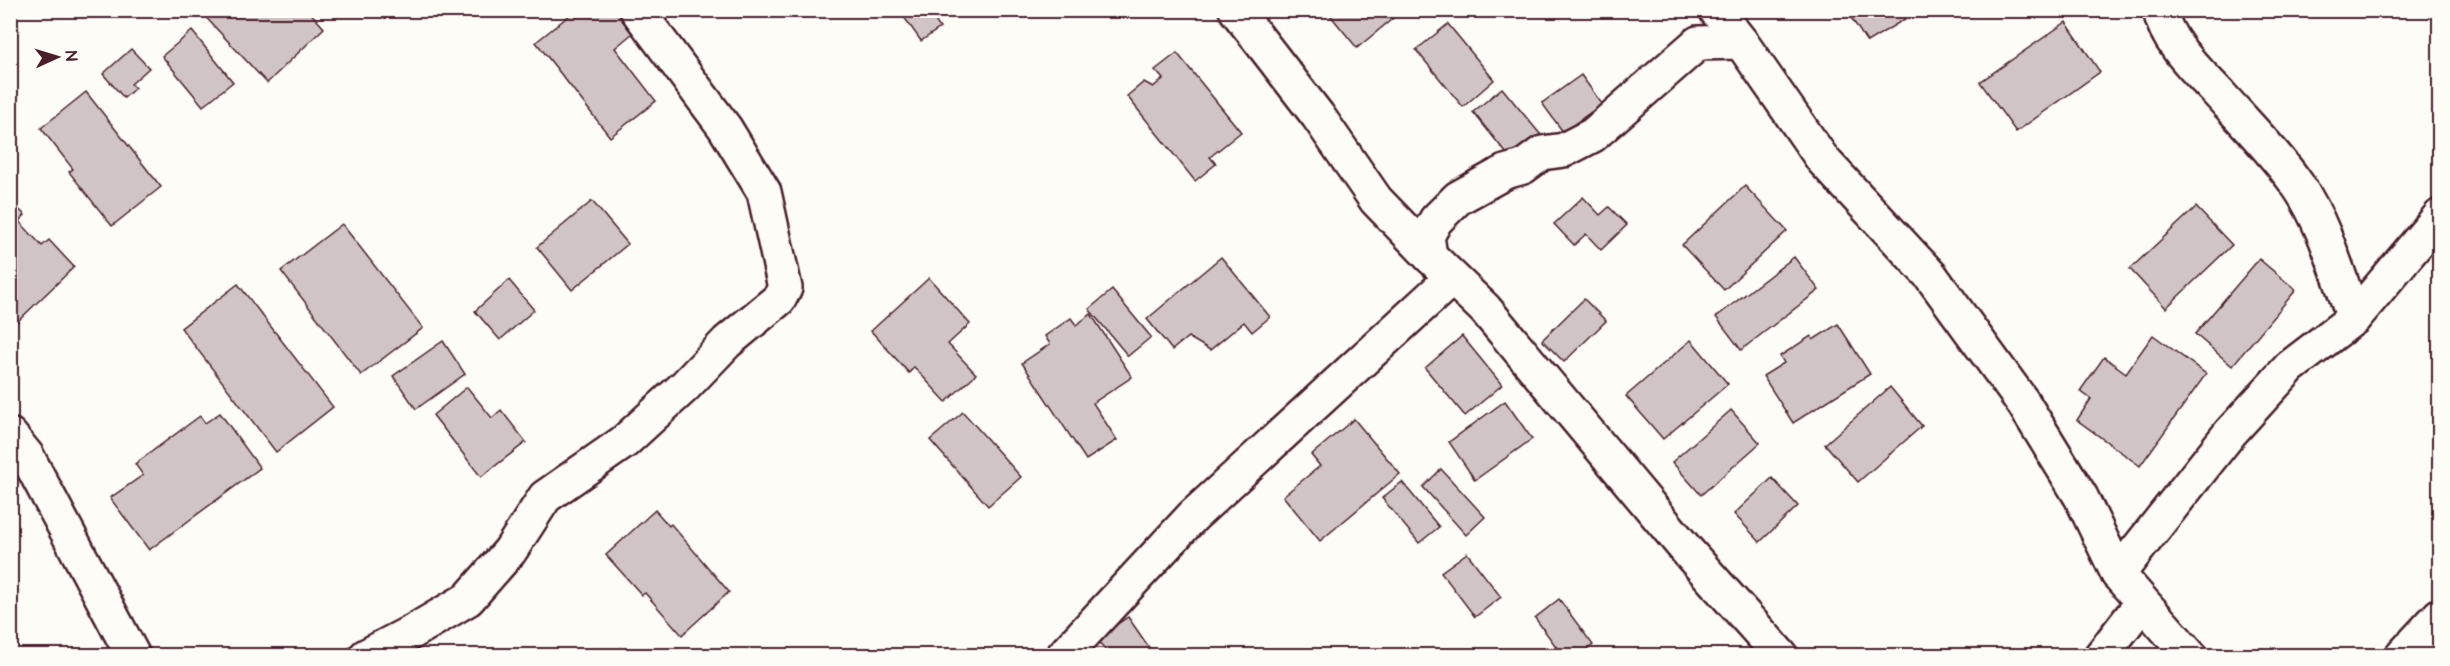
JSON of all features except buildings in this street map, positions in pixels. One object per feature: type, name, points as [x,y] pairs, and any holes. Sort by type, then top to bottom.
[{"type":"street","points":[[366,656],[468,599],[510,551],[545,497],[624,442],[685,386],[727,342],[779,299],[785,288],[764,192],[725,128],[637,10]]},
{"type":"street","points":[[1236,10],[1318,116],[1376,200],[1485,309],[1689,553],[1781,656]]},
{"type":"street","points":[[1716,10],[1823,160],[1931,276],[2024,404],[2081,497],[2118,574],[2190,656]]},
{"type":"street","points":[[2160,10],[2162,22],[2186,57],[2262,141],[2300,188],[2323,233],[2354,318]]},
{"type":"street","points":[[1441,267],[1427,236],[1436,220],[1458,198],[1505,172],[1523,167],[1542,153],[1564,150],[1593,135],[1698,43],[1741,42]]},
{"type":"street","points":[[2118,574],[2230,433],[2290,367],[2354,318],[2439,216]]},
{"type":"street","points":[[1064,656],[1193,516],[1441,267]]},
{"type":"street","points":[[16,453],[133,656]]},
{"type":"street","points":[[2101,656],[2142,603]]},
{"type":"street","points":[[2402,656],[2439,615]]}]
